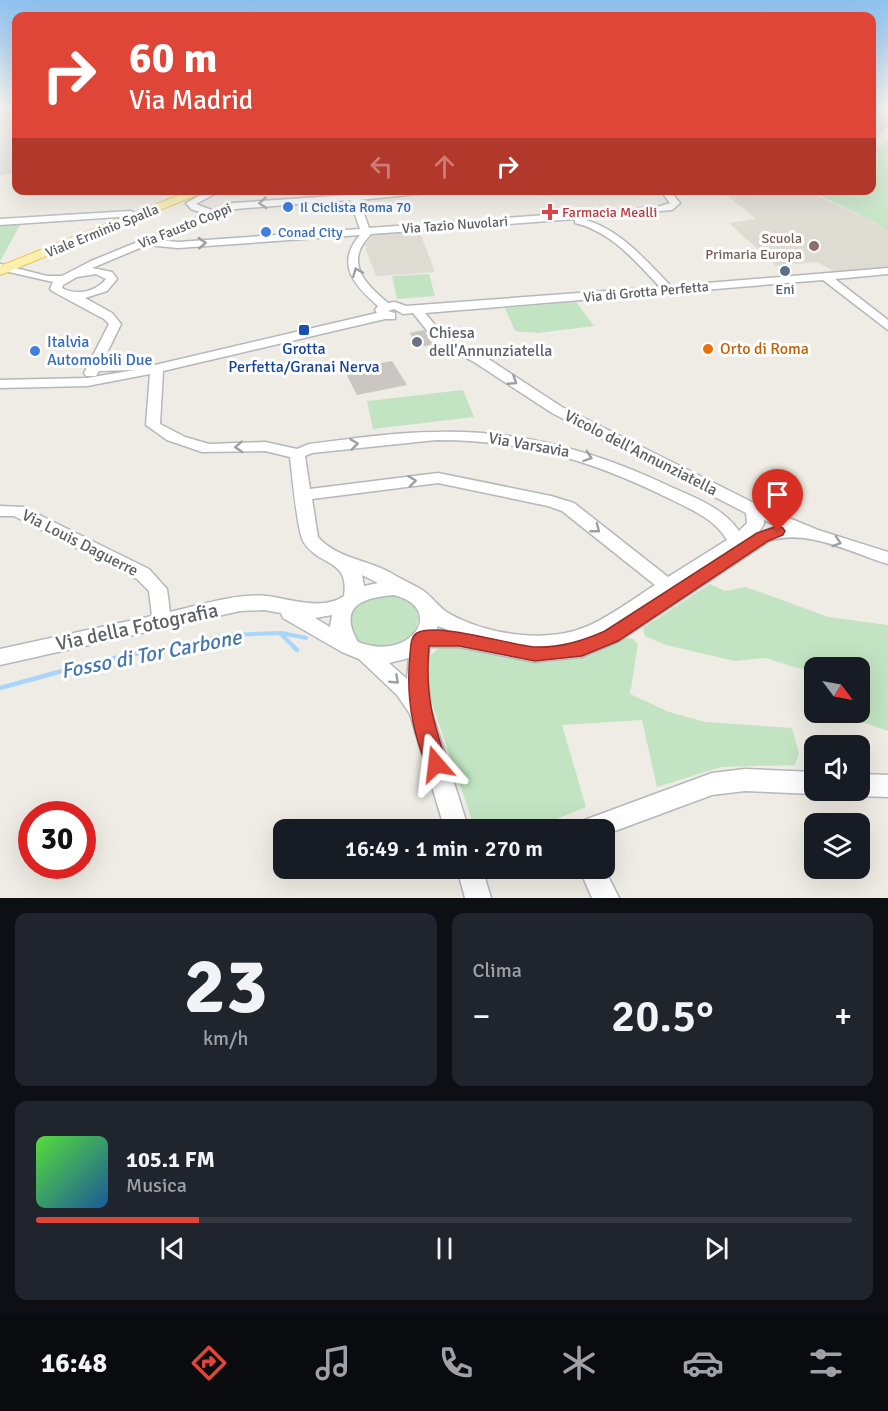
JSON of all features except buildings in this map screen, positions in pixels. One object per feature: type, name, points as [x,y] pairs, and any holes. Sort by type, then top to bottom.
[{"type":"main road","name":"Viale Erminio Spalla","points":[[2,268],[178,195]]},
{"type":"main road","name":"Viale Erminio Spalla","points":[[138,213],[190,195]]},
{"type":"street","points":[[208,195],[191,203],[194,207],[212,213]]},
{"type":"street","name":"Via Fausto Coppi","points":[[64,278],[212,213],[243,204],[340,195]]},
{"type":"street","points":[[361,195],[369,231],[354,252],[355,272],[386,311]]},
{"type":"street","name":"Via Tazio Nuvolari","points":[[144,242],[178,245],[537,220],[598,219],[633,212],[660,210],[673,205],[674,201],[669,195]]},
{"type":"street","points":[[620,216],[666,213],[678,209],[682,201],[676,195]]},
{"type":"street","points":[[608,223],[633,212]]},
{"type":"street","points":[[0,221],[138,213]]},
{"type":"street","points":[[598,219],[608,223],[625,246]]},
{"type":"street","points":[[598,219],[669,290]]},
{"type":"street","name":"Via Fausto Coppi","points":[[102,272],[96,269],[96,265],[115,254]]},
{"type":"street","points":[[2,268],[47,279],[64,278],[85,272],[102,272],[110,275],[112,280],[106,287],[95,292],[64,293],[56,286],[64,278]]},
{"type":"street","points":[[2,268],[9,273],[64,293],[111,318],[115,324],[87,382]]},
{"type":"street","name":"Via di Grotta Perfetta","points":[[0,384],[87,382],[157,370],[386,311],[400,315],[410,310],[887,272]]},
{"type":"street","points":[[826,277],[888,326]]},
{"type":"street","points":[[89,306],[90,298],[95,292]]},
{"type":"street","name":"Vicolo dell'Annunziatella","points":[[410,310],[441,340],[479,359],[557,410],[754,510],[812,534],[888,558]]},
{"type":"street","points":[[94,367],[141,366],[157,370],[153,425],[158,429],[203,448],[264,446],[297,454],[310,538],[320,548],[338,558],[378,573],[422,600],[428,610],[451,625],[473,632],[531,643],[563,642],[597,631],[673,590]]},
{"type":"street","name":"Via Varsavia","points":[[297,454],[309,449],[436,436],[489,437],[546,445],[600,461],[658,486],[725,524],[737,542]]},
{"type":"street","points":[[305,495],[438,478],[551,501],[568,507],[673,590]]},
{"type":"street","points":[[699,573],[754,528],[756,519],[754,510]]},
{"type":"street","name":"Via Louis Daguerre","points":[[0,511],[17,511],[143,574],[158,589],[162,620]]},
{"type":"street","points":[[421,640],[459,639],[535,654],[574,651],[605,640],[699,573],[769,534],[785,531],[812,534]]},
{"type":"street","points":[[338,558],[349,568],[355,578],[349,602],[339,619],[339,627],[342,635],[358,650],[385,656],[399,654],[421,640],[429,628],[428,610]]},
{"type":"street","points":[[349,602],[376,588],[405,590]]},
{"type":"street","name":"Via della Fotografia","points":[[0,657],[240,604],[254,603],[312,611],[349,602]]},
{"type":"street","name":"Via della Fotografia","points":[[274,605],[358,650],[404,689],[422,718]]},
{"type":"street","name":"Via della Fotografia","points":[[421,640],[417,674],[422,718],[454,819]]},
{"type":"street","points":[[615,820],[712,784],[746,780],[804,783]]},
{"type":"street","points":[[870,785],[888,786]]},
{"type":"street","points":[[475,879],[478,898]]},
{"type":"street","points":[[596,879],[606,898]]},
{"type":"shaded area","points":[[0,149],[12,149],[12,173],[0,176]]},
{"type":"shaded area","points":[[727,195],[816,195],[879,224],[888,232],[888,268],[835,272],[817,262],[776,266],[729,223],[756,219]]},
{"type":"shaded area","points":[[419,230],[435,272],[376,276],[365,248],[368,248],[365,245],[374,234]]},
{"type":"green space","points":[[876,149],[888,149],[888,232],[879,224],[819,195],[876,195]]},
{"type":"green space","points":[[21,223],[1,260],[0,260],[0,224]]},
{"type":"green space","points":[[429,274],[435,296],[397,299],[392,276]]},
{"type":"green space","points":[[576,302],[594,326],[538,333],[515,331],[505,308]]},
{"type":"green space","points":[[463,390],[474,417],[373,429],[367,401]]},
{"type":"green space","points":[[710,584],[725,591],[746,587],[828,617],[888,625],[888,731],[865,723],[870,723],[870,657],[804,657],[804,670],[765,658],[735,661],[666,645],[645,636],[643,628]]},
{"type":"green space","points":[[386,594],[406,600],[416,609],[418,620],[413,631],[404,641],[391,647],[376,647],[355,637],[350,626],[351,614],[354,608],[366,599]]},
{"type":"green space","points":[[626,638],[633,639],[638,644],[630,694],[669,712],[705,722],[792,728],[799,753],[795,765],[721,767],[657,787],[642,720],[562,725],[586,807],[556,819],[472,819],[427,689],[430,656],[440,647],[448,646],[546,663],[588,657]]},
{"type":"waterway","name":"Fosso di Tor Carbone","points":[[163,648],[227,635],[280,633],[297,650]]},
{"type":"waterway","points":[[282,633],[306,638]]},
{"type":"waterway","name":"Fosso di Tor Carbone","points":[[0,688],[95,662],[170,647]]},
{"type":"place","name":"Il Ciclista Roma 70","points":[[288,207]]},
{"type":"place","name":"Farmacia Mealli","points":[[550,212]]},
{"type":"place","name":"Conad City","points":[[266,232]]},
{"type":"place","name":"Scuola Primaria Europa","points":[[814,246]]},
{"type":"place","name":"Eni","points":[[785,271]]},
{"type":"place","name":"Grotta Perfetta/Granai Nerva","points":[[304,330]]},
{"type":"place","name":"Chiesa dell'Annunziatella","points":[[417,342]]},
{"type":"place","name":"Orto di Roma","points":[[708,349]]},
{"type":"place","name":"Italvia Automobili Due","points":[[35,351]]},
{"type":"route","points":[[436,764],[420,710],[417,681],[420,641],[442,638],[459,639],[535,654],[582,649],[612,636],[763,537],[778,531]]}]
